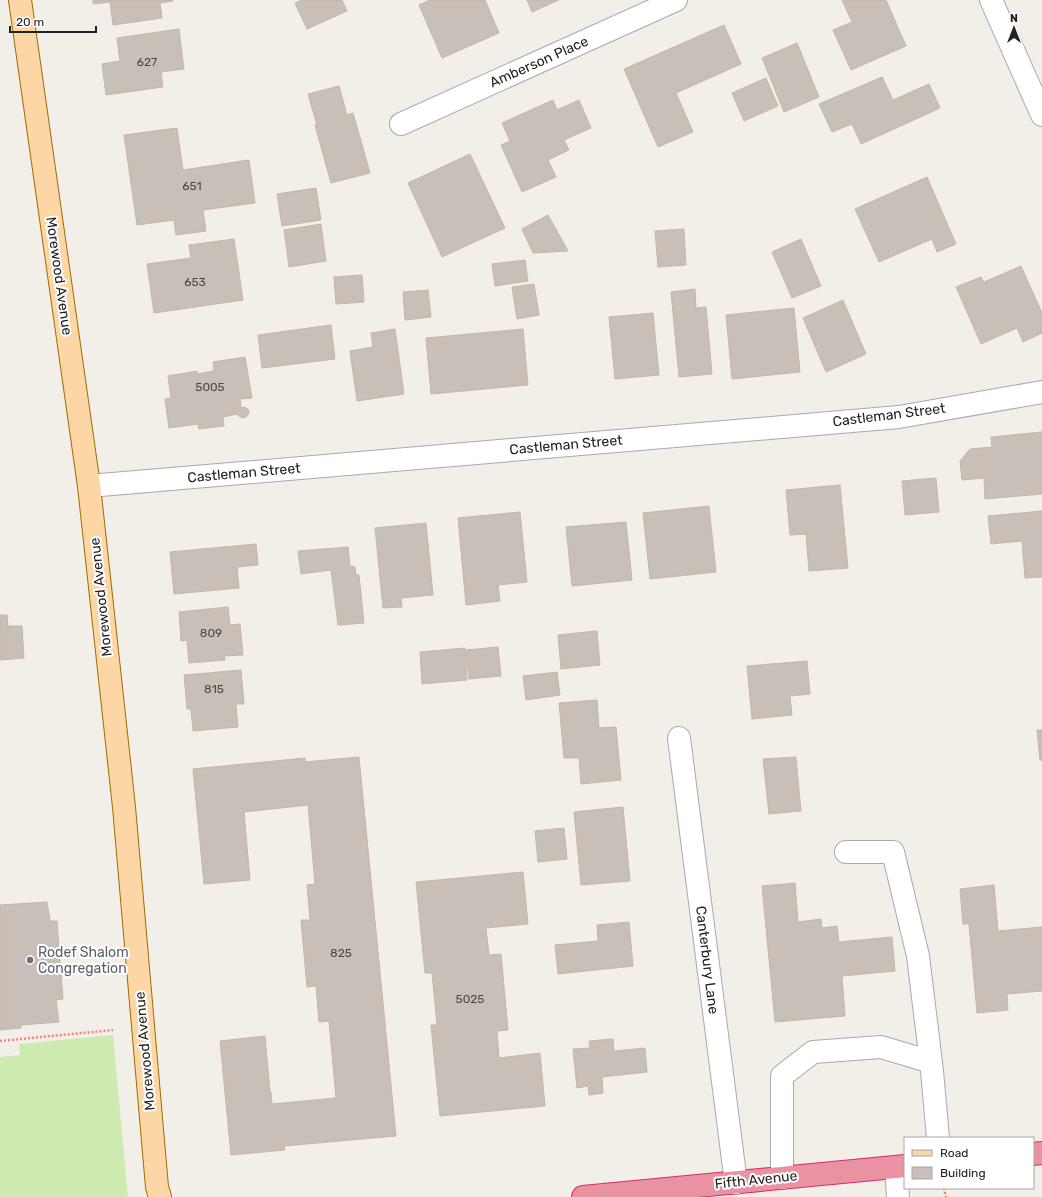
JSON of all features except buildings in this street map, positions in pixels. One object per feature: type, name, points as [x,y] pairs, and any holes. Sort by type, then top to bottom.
[{"type":"highway","name":"Fifth Avenue","points":[[583,1197],[900,1167]]},
{"type":"main road","name":"Morewood Avenue","points":[[20,0],[89,486],[124,807],[157,1187],[160,1197]]},
{"type":"street","name":"Amberson Place","points":[[401,124],[676,0]]},
{"type":"street","points":[[991,0],[1042,116]]},
{"type":"street","name":"Castleman Street","points":[[89,486],[899,417],[1042,392]]},
{"type":"street","name":"Canterbury Lane","points":[[679,738],[736,1182]]},
{"type":"street","points":[[846,852],[893,852],[918,956],[931,1062],[938,1137]]},
{"type":"street","points":[[782,1178],[782,1076],[788,1071],[814,1052],[881,1047],[931,1062]]},
{"type":"street","points":[[898,1197],[900,1167]]},
{"type":"path","points":[[0,1041],[113,1030]]},
{"type":"green space","points":[[113,1035],[128,1197],[0,1197],[0,1057],[20,1055],[19,1044]]},
{"type":"place","name":"Rodef Shalom Congregation","points":[[30,960]]}]
